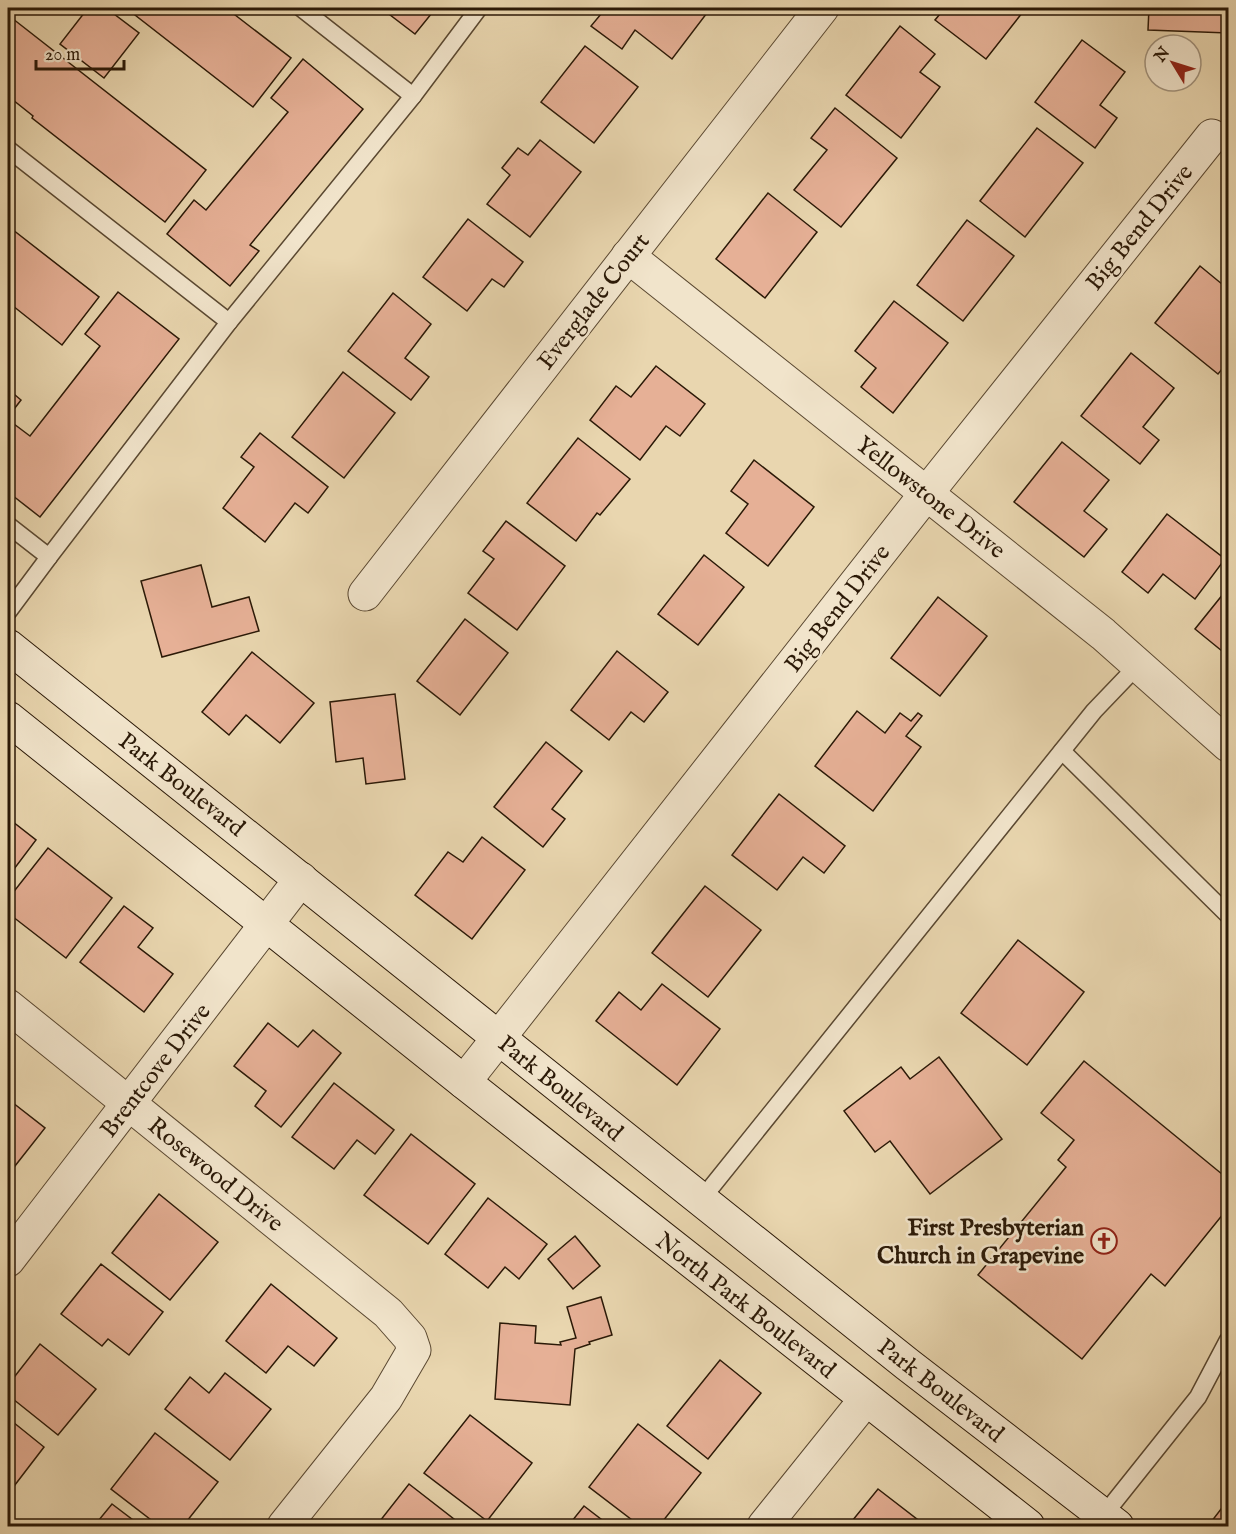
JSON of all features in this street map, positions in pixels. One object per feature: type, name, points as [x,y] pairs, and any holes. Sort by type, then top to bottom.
[{"type":"street","name":"Everglade Court","points":[[365,594],[822,8]]},
{"type":"street","name":"Big Bend Drive","points":[[464,1082],[926,494],[1212,136]]},
{"type":"street","name":"Yellowstone Drive","points":[[628,256],[1139,664],[1228,745]]},
{"type":"street","name":"Park Boulevard","points":[[8,646],[907,1364],[1110,1521]]},
{"type":"street","points":[[8,718],[464,1082]]},
{"type":"street","name":"Brentcove Drive","points":[[8,1260],[301,879]]},
{"type":"street","name":"Rosewood Drive","points":[[8,1006],[388,1313],[410,1338],[414,1350],[386,1398],[284,1527]]},
{"type":"street","name":"North Park Boulevard","points":[[464,1082],[1028,1527]]},
{"type":"street","points":[[764,1527],[866,1400]]},
{"type":"lane","points":[[301,8],[413,96]]},
{"type":"lane","points":[[8,612],[229,321],[413,96],[479,8]]},
{"type":"lane","points":[[8,149],[229,321]]},
{"type":"lane","points":[[8,525],[49,557]]},
{"type":"lane","points":[[701,1200],[1094,711],[1139,664]]},
{"type":"lane","points":[[1062,751],[1228,915]]},
{"type":"lane","points":[[1110,1521],[1198,1397],[1228,1340]]},
{"type":"building","points":[[88,8],[106,8],[139,33],[104,78],[60,44]]},
{"type":"building","points":[[126,8],[226,8],[291,58],[253,107]]},
{"type":"building","points":[[381,8],[436,8],[415,34]]},
{"type":"building","points":[[606,8],[624,8],[632,13],[636,8],[710,9],[672,59],[635,30],[622,49],[591,26]]},
{"type":"building","points":[[945,8],[1026,8],[986,59],[935,20]]},
{"type":"building","points":[[1149,8],[1228,8],[1228,33],[1148,30]]},
{"type":"building","points":[[8,15],[206,170],[165,222],[32,118],[33,116],[8,96]]},
{"type":"building","points":[[900,26],[935,54],[920,72],[940,87],[901,138],[846,95]]},
{"type":"building","points":[[1082,40],[1125,72],[1100,105],[1117,118],[1095,148],[1035,102]]},
{"type":"building","points":[[585,46],[638,87],[594,143],[541,102]]},
{"type":"building","points":[[303,59],[363,109],[250,245],[259,251],[230,286],[167,234],[194,200],[206,210],[288,112],[271,98]]},
{"type":"building","points":[[835,108],[897,158],[841,227],[794,190],[827,150],[811,138]]},
{"type":"building","points":[[1037,128],[1083,163],[1025,237],[980,201]]},
{"type":"building","points":[[540,140],[581,172],[530,237],[487,204],[510,175],[502,168],[518,148],[528,155]]},
{"type":"building","points":[[768,193],[817,232],[765,298],[716,259]]},
{"type":"building","points":[[468,219],[523,262],[504,287],[492,279],[467,311],[423,277]]},
{"type":"building","points":[[967,220],[1014,256],[963,321],[917,285]]},
{"type":"building","points":[[8,226],[99,297],[62,345],[8,302]]},
{"type":"building","points":[[1200,266],[1228,289],[1228,326],[1222,335],[1228,341],[1228,362],[1218,374],[1155,323]]},
{"type":"building","points":[[118,292],[179,339],[40,517],[8,492],[8,433],[14,424],[30,436],[100,346],[85,334]]},
{"type":"building","points":[[393,293],[431,324],[405,358],[429,377],[411,400],[348,351]]},
{"type":"building","points":[[894,301],[948,343],[893,413],[861,387],[876,368],[855,351]]},
{"type":"building","points":[[1131,353],[1174,388],[1143,427],[1159,440],[1140,464],[1081,416]]},
{"type":"building","points":[[656,366],[705,404],[680,436],[666,426],[640,460],[590,420],[616,386],[631,397]]},
{"type":"building","points":[[343,372],[395,413],[344,478],[292,437]]},
{"type":"building","points":[[8,389],[21,400],[8,417]]},
{"type":"building","points":[[260,433],[328,487],[308,513],[295,503],[265,542],[223,508],[254,467],[241,457]]},
{"type":"building","points":[[578,438],[630,479],[600,515],[597,513],[576,541],[527,503]]},
{"type":"building","points":[[1062,442],[1109,480],[1084,511],[1107,529],[1084,557],[1014,502]]},
{"type":"building","points":[[754,460],[814,507],[768,566],[726,533],[748,504],[731,491]]},
{"type":"building","points":[[1167,514],[1225,559],[1195,599],[1163,574],[1148,593],[1122,572]]},
{"type":"building","points":[[506,521],[565,566],[517,630],[468,593],[494,559],[483,551]]},
{"type":"building","points":[[704,555],[744,587],[698,645],[658,614]]},
{"type":"building","points":[[201,565],[212,607],[249,597],[259,631],[162,657],[141,581]]},
{"type":"building","points":[[1228,588],[1228,643],[1222,651],[1195,629]]},
{"type":"building","points":[[938,597],[987,636],[940,696],[891,658]]},
{"type":"building","points":[[465,619],[508,653],[460,715],[417,681]]},
{"type":"building","points":[[617,651],[668,692],[644,722],[631,712],[609,740],[571,710]]},
{"type":"building","points":[[252,652],[314,703],[280,743],[246,715],[229,735],[202,712]]},
{"type":"building","points":[[395,694],[405,779],[366,784],[363,758],[336,762],[330,702]]},
{"type":"building","points":[[857,711],[885,733],[900,713],[911,721],[918,713],[922,716],[906,736],[921,747],[873,811],[815,766]]},
{"type":"building","points":[[546,742],[582,771],[552,809],[565,819],[543,847],[494,807]]},
{"type":"building","points":[[779,794],[845,846],[824,873],[803,857],[777,890],[732,855]]},
{"type":"building","points":[[8,818],[36,840],[8,877]]},
{"type":"building","points":[[482,837],[525,870],[472,939],[415,895],[448,852],[463,862]]},
{"type":"building","points":[[48,848],[112,898],[66,958],[8,913],[8,899]]},
{"type":"building","points":[[705,886],[761,930],[708,997],[652,953]]},
{"type":"building","points":[[124,906],[153,928],[138,947],[173,974],[144,1012],[80,962]]},
{"type":"building","points":[[1018,940],[1084,992],[1027,1065],[961,1013]]},
{"type":"building","points":[[662,984],[720,1029],[677,1085],[596,1021],[619,992],[641,1010]]},
{"type":"building","points":[[268,1023],[298,1047],[313,1030],[341,1053],[281,1127],[255,1106],[266,1091],[234,1066]]},
{"type":"building","points":[[939,1057],[1002,1139],[930,1194],[890,1141],[875,1152],[844,1111],[901,1067],[910,1079]]},
{"type":"building","name":"First Presbyterian Church in Grapevine","points":[[1084,1061],[1228,1179],[1228,1208],[1165,1286],[1151,1274],[1082,1359],[978,1275],[1066,1167],[1058,1160],[1074,1140],[1041,1113]]},
{"type":"building","points":[[334,1083],[394,1130],[375,1154],[357,1140],[334,1169],[292,1137]]},
{"type":"building","points":[[8,1099],[45,1128],[11,1171],[8,1168]]},
{"type":"building","points":[[411,1134],[475,1184],[428,1244],[364,1195]]},
{"type":"building","points":[[159,1194],[218,1242],[170,1300],[112,1253]]},
{"type":"building","points":[[488,1198],[547,1244],[519,1279],[505,1267],[488,1288],[445,1254]]},
{"type":"building","points":[[575,1236],[600,1266],[573,1289],[548,1259]]},
{"type":"building","points":[[101,1264],[163,1312],[129,1355],[108,1339],[102,1346],[61,1314]]},
{"type":"building","points":[[271,1284],[337,1338],[314,1366],[288,1346],[266,1373],[226,1341]]},
{"type":"building","points":[[601,1297],[612,1335],[575,1349],[570,1405],[495,1399],[500,1323],[536,1326],[535,1343],[561,1345],[560,1342],[576,1338],[567,1307]]},
{"type":"building","points":[[40,1344],[96,1389],[58,1435],[8,1395],[8,1385]]},
{"type":"building","points":[[720,1360],[761,1393],[708,1459],[667,1426]]},
{"type":"building","points":[[225,1373],[271,1409],[230,1460],[165,1409],[190,1377],[209,1393]]},
{"type":"building","points":[[470,1415],[532,1463],[487,1521],[424,1473]]},
{"type":"building","points":[[8,1418],[44,1447],[8,1494]]},
{"type":"building","points":[[638,1424],[701,1473],[659,1526],[640,1526],[589,1487]]},
{"type":"building","points":[[155,1433],[218,1482],[183,1526],[159,1526],[111,1489]]},
{"type":"building","points":[[409,1484],[463,1526],[376,1526]]},
{"type":"building","points":[[878,1489],[926,1526],[848,1526]]},
{"type":"building","points":[[1228,1500],[1228,1526],[1208,1526]]},
{"type":"building","points":[[112,1504],[141,1526],[94,1526]]},
{"type":"building","points":[[584,1506],[610,1526],[568,1526]]},
{"type":"place","name":"First Presbyterian Church in Grapevine","points":[[1104,1241]]}]
